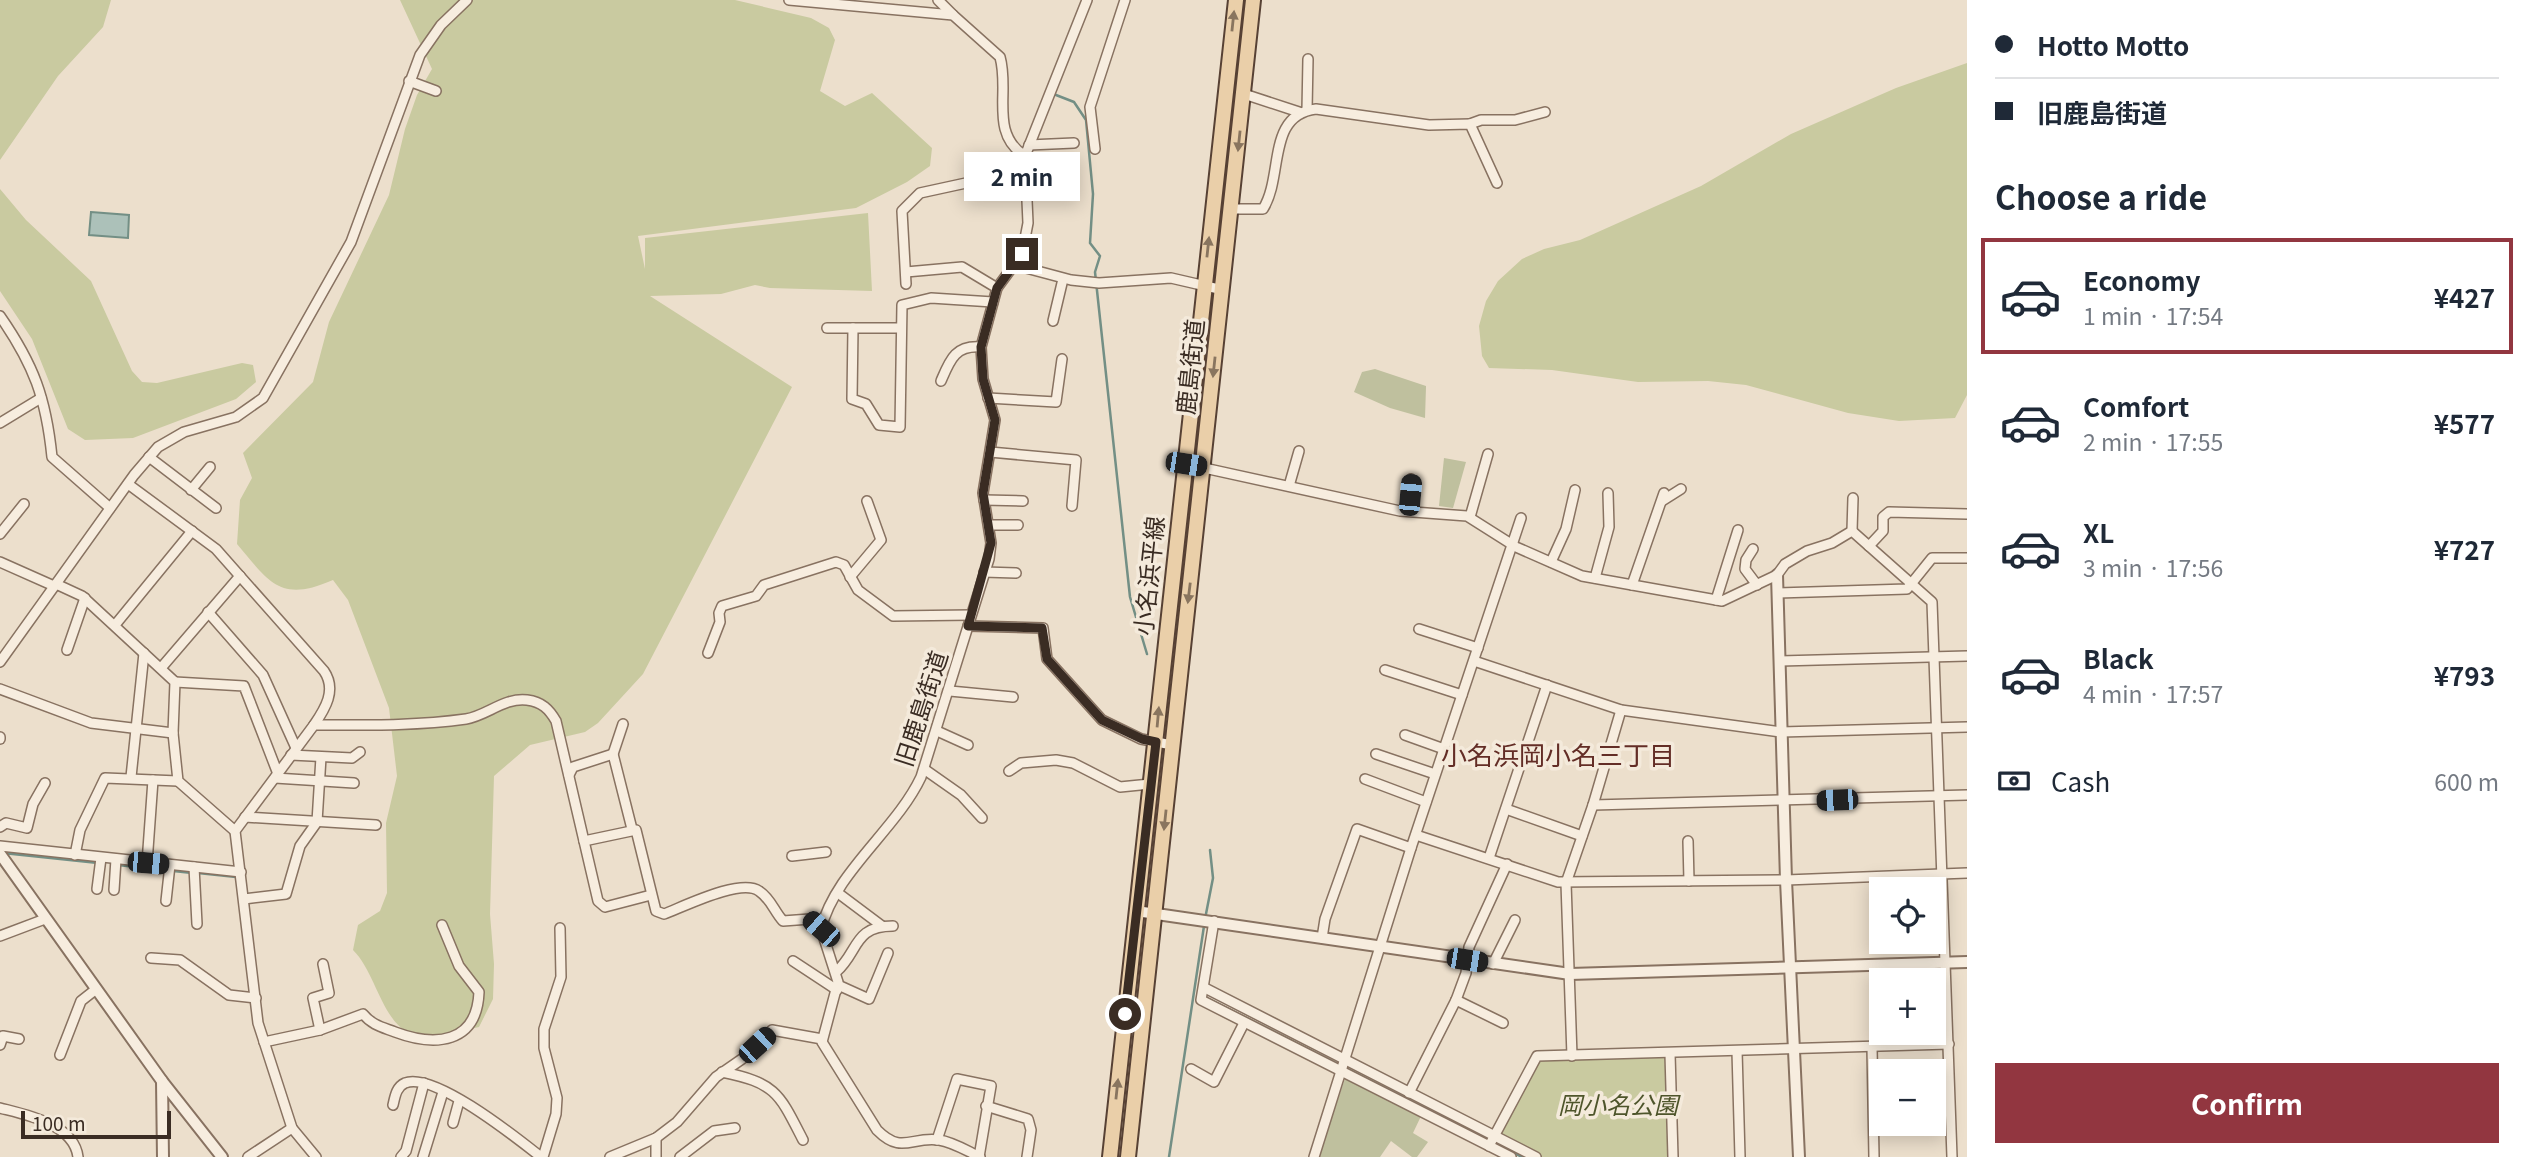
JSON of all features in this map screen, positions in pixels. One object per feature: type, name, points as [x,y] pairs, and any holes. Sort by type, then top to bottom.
[{"type":"main road","name":"小名浜平線","points":[[1110,1157],[1236,0]]},
{"type":"main road","name":"鹿島街道","points":[[1128,1157],[1253,0]]},
{"type":"street","points":[[0,662],[4,647],[55,585],[158,447],[184,432],[236,417],[263,398],[351,242],[409,81],[428,40],[467,0]]},
{"type":"street","points":[[789,0],[953,15]]},
{"type":"street","points":[[906,285],[902,211],[920,193],[1012,173],[1024,160],[1002,126],[1004,89],[1000,57],[938,0]]},
{"type":"street","name":"旧鹿島街道","points":[[821,929],[838,893],[904,809],[924,769],[950,691],[991,543],[984,500],[995,420],[983,379],[981,347],[997,288],[1022,254],[1028,223],[1028,184],[1024,160],[1087,0]]},
{"type":"street","points":[[1095,149],[1090,107],[1125,0]]},
{"type":"street","points":[[1232,209],[1263,209],[1276,169],[1283,129],[1303,111],[1308,59]]},
{"type":"street","points":[[409,81],[436,91]]},
{"type":"street","points":[[1226,93],[1243,93],[1303,111],[1324,109],[1430,125],[1515,120],[1545,112]]},
{"type":"street","points":[[1470,124],[1497,183]]},
{"type":"street","points":[[1029,145],[1073,143]]},
{"type":"street","points":[[1015,265],[1063,279],[1096,283],[1171,278],[1223,290]]},
{"type":"street","points":[[906,272],[962,267],[997,288]]},
{"type":"street","points":[[1053,321],[1063,279]]},
{"type":"street","points":[[853,328],[852,399],[866,404],[880,425],[901,427],[902,304],[931,298],[993,302]]},
{"type":"street","points":[[0,316],[24,351],[47,409],[52,457],[110,508]]},
{"type":"street","points":[[827,328],[901,328]]},
{"type":"street","points":[[941,381],[953,355],[965,346],[981,347]]},
{"type":"street","points":[[988,398],[1056,402],[1062,359]]},
{"type":"street","points":[[0,422],[41,398]]},
{"type":"street","points":[[1289,486],[1299,451]]},
{"type":"street","points":[[990,452],[1076,460],[1072,506]]},
{"type":"street","points":[[1470,517],[1488,454]]},
{"type":"street","points":[[149,457],[216,508]]},
{"type":"street","points":[[1186,464],[1408,512],[1470,517],[1512,544],[1595,578],[1716,600],[1726,600],[1777,575],[1785,564],[1852,531]]},
{"type":"street","points":[[191,490],[210,467]]},
{"type":"street","points":[[1408,512],[1411,480]]},
{"type":"street","points":[[128,484],[216,549],[328,676],[328,701],[314,725],[235,831]]},
{"type":"street","points":[[1551,562],[1569,519],[1575,489]]},
{"type":"street","points":[[1632,585],[1663,497],[1681,489]]},
{"type":"street","points":[[1595,578],[1609,527],[1608,493]]},
{"type":"street","points":[[1852,531],[1853,498]]},
{"type":"street","points":[[984,500],[1023,501]]},
{"type":"street","points":[[850,577],[881,540],[867,501]]},
{"type":"street","points":[[0,534],[24,504]]},
{"type":"street","points":[[1869,546],[1883,531],[1883,517],[1889,512],[1967,514]]},
{"type":"street","points":[[1314,1157],[1345,1066],[1410,848],[1521,518]]},
{"type":"street","points":[[990,525],[1018,525]]},
{"type":"street","points":[[1716,600],[1738,530]]},
{"type":"street","points":[[115,625],[192,531]]},
{"type":"street","points":[[1852,531],[1912,583],[1935,607],[1952,1157]]},
{"type":"street","points":[[1754,549],[1746,560],[1745,569],[1758,584]]},
{"type":"street","points":[[1778,593],[1907,589],[1932,558],[1967,558]]},
{"type":"street","points":[[709,653],[720,622],[719,612],[722,606],[756,596],[764,585],[836,562],[844,565],[858,590],[893,616],[971,615]]},
{"type":"street","points":[[0,576],[3,564],[85,598],[175,682],[244,686],[276,776]]},
{"type":"street","points":[[984,572],[1016,573]]},
{"type":"street","points":[[1777,575],[1786,880],[1799,1157]]},
{"type":"street","points":[[160,668],[240,576]]},
{"type":"street","points":[[67,650],[85,598]]},
{"type":"street","points":[[208,612],[263,675],[294,752]]},
{"type":"street","points":[[968,626],[1042,628],[1047,659],[1102,720],[1142,739],[1172,745]]},
{"type":"street","points":[[1419,629],[1478,648]]},
{"type":"street","points":[[131,777],[144,653]]},
{"type":"street","points":[[1780,661],[1967,656]]},
{"type":"street","points":[[1474,661],[1621,710],[1781,732],[1967,727]]},
{"type":"street","points":[[1385,670],[1462,695]]},
{"type":"street","points":[[175,682],[173,733],[178,781]]},
{"type":"street","points":[[1489,858],[1547,684]]},
{"type":"street","points":[[0,690],[91,723],[173,733]]},
{"type":"street","points":[[950,691],[1013,697]]},
{"type":"street","points":[[314,725],[419,725],[470,718],[494,707],[524,699],[550,710],[556,721],[600,904],[605,907],[651,895]]},
{"type":"street","points":[[1572,1056],[1566,883],[1621,710]]},
{"type":"street","points":[[622,724],[613,754],[632,829],[636,830],[656,911],[664,914],[742,885],[770,900],[783,921],[810,919],[821,929],[836,972],[837,987],[822,1039],[837,1069],[877,1130],[888,1141],[909,1144],[937,1140],[980,1157],[991,1086],[961,1077],[957,1079],[937,1140]]},
{"type":"street","points":[[937,731],[968,745]]},
{"type":"street","points":[[1405,735],[1444,749]]},
{"type":"street","points":[[294,752],[321,757],[352,758],[360,752]]},
{"type":"street","points":[[569,775],[573,767],[613,754]]},
{"type":"street","points":[[1376,754],[1435,774]]},
{"type":"street","points":[[244,899],[286,894],[300,846],[317,822],[321,757]]},
{"type":"street","points":[[1009,771],[1021,763],[1056,760],[1073,763],[1120,787],[1150,784]]},
{"type":"street","points":[[924,769],[961,795],[982,818]]},
{"type":"street","points":[[75,855],[80,830],[100,782],[110,775],[178,781],[235,831],[264,1042],[292,1128],[316,1157]]},
{"type":"street","points":[[276,776],[354,783]]},
{"type":"street","points":[[1365,779],[1426,802]]},
{"type":"street","points":[[148,863],[153,780]]},
{"type":"street","points":[[0,827],[6,823],[27,828],[33,804],[45,783]]},
{"type":"street","points":[[1593,805],[1785,802],[1967,795]]},
{"type":"street","points":[[1506,808],[1582,836]]},
{"type":"street","points":[[245,817],[376,825]]},
{"type":"street","points":[[583,841],[632,829]]},
{"type":"street","points":[[1322,938],[1325,919],[1357,829],[1410,848]]},
{"type":"street","points":[[1416,835],[1566,883],[1786,880],[1967,873]]},
{"type":"street","points":[[1688,841],[1689,881]]},
{"type":"street","points":[[0,846],[241,872]]},
{"type":"street","points":[[792,856],[826,852]]},
{"type":"street","points":[[0,854],[95,990],[222,1157]]},
{"type":"street","points":[[97,889],[101,858]]},
{"type":"street","points":[[114,890],[116,859]]},
{"type":"street","points":[[1409,1093],[1456,1000],[1466,973],[1469,947],[1507,864]]},
{"type":"street","points":[[166,901],[170,865]]},
{"type":"street","points":[[194,867],[197,924]]},
{"type":"street","points":[[838,893],[882,926]]},
{"type":"street","points":[[1136,911],[1570,974],[1967,962]]},
{"type":"street","points":[[0,936],[46,919]]},
{"type":"street","points":[[1208,920],[1201,1000],[1244,1023],[1409,1093],[1492,1141],[1511,1157]]},
{"type":"street","points":[[1493,964],[1515,920]]},
{"type":"street","points":[[264,1042],[320,1030],[363,1014],[372,1024],[433,1043],[449,1039],[463,1029],[477,1010],[479,992],[458,966],[442,925]]},
{"type":"street","points":[[836,972],[864,934],[882,926],[893,926]]},
{"type":"street","points":[[393,1105],[400,1086],[407,1082],[425,1083],[498,1123],[542,1157],[556,1114],[555,1087],[543,1038],[544,1020],[558,990],[563,968],[559,928]]},
{"type":"street","points":[[793,961],[837,987],[869,999],[888,953]]},
{"type":"street","points":[[150,958],[180,960],[229,995],[256,998]]},
{"type":"street","points":[[320,1030],[313,998],[330,993],[323,964]]},
{"type":"street","points":[[60,1055],[81,1001],[95,990]]},
{"type":"street","points":[[1203,992],[1492,1141],[1536,1157]]},
{"type":"street","points":[[1456,1000],[1503,1023]]},
{"type":"street","points":[[1191,1069],[1214,1082],[1244,1023]]},
{"type":"street","points":[[610,1157],[656,1138],[677,1122],[722,1072],[742,1059],[772,1030],[822,1039]]},
{"type":"street","points":[[0,1045],[3,1036],[19,1039]]},
{"type":"street","points":[[1492,1141],[1537,1056],[1949,1044]]},
{"type":"street","points":[[1872,1047],[1874,1157]]},
{"type":"street","points":[[1737,1051],[1740,1157]]},
{"type":"street","points":[[1670,1054],[1673,1157]]},
{"type":"street","points":[[722,1072],[758,1083],[778,1093],[803,1140]]},
{"type":"street","points":[[162,1081],[163,1157]]},
{"type":"street","points":[[401,1157],[406,1151],[425,1083]]},
{"type":"street","points":[[424,1157],[443,1092]]},
{"type":"street","points":[[453,1124],[459,1101]]},
{"type":"street","points":[[986,1106],[1028,1119],[1031,1130],[1027,1157]]},
{"type":"street","points":[[0,1108],[35,1117],[68,1136],[76,1145],[78,1157]]},
{"type":"street","points":[[248,1157],[292,1128]]},
{"type":"street","points":[[680,1157],[714,1131],[735,1128]]},
{"type":"street","points":[[656,1138],[656,1157]]},
{"type":"green space","points":[[0,0],[111,0],[103,27],[58,76],[0,160]]},
{"type":"green space","points":[[400,0],[735,0],[811,18],[829,28],[835,40],[820,91],[845,106],[872,93],[932,148],[930,166],[907,182],[856,208],[638,236],[645,269],[645,238],[868,213],[872,291],[770,288],[755,285],[721,294],[650,296],[792,387],[643,674],[598,723],[585,732],[530,745],[494,776],[490,914],[494,964],[493,999],[479,1027],[431,1038],[415,1036],[402,1029],[392,1018],[353,950],[358,925],[380,911],[387,893],[386,823],[397,776],[389,708],[348,600],[333,580],[300,590],[278,585],[258,569],[237,544],[240,500],[252,478],[243,453],[313,382],[329,322],[389,195],[405,129],[417,95],[432,69]]},
{"type":"green space","points":[[1967,63],[1967,395],[1955,418],[1899,421],[1848,413],[1746,385],[1708,381],[1638,382],[1552,370],[1489,368],[1482,356],[1479,326],[1486,301],[1498,281],[1522,259],[1544,249],[1580,240],[1701,186],[1791,134],[1896,88]]},
{"type":"green space","points":[[0,189],[26,220],[91,281],[132,371],[142,382],[157,383],[242,363],[253,365],[256,382],[236,399],[133,438],[85,440],[68,429],[32,339],[0,291]]},
{"type":"green space","points":[[1375,369],[1426,386],[1425,418],[1390,408],[1354,392],[1362,372]]},
{"type":"green space","points":[[1444,458],[1466,462],[1453,508],[1439,506]]},
{"type":"green space","name":"岡小名公園","points":[[1670,1054],[1673,1157],[1536,1157],[1495,1136],[1537,1056]]},
{"type":"green space","points":[[1346,1076],[1422,1114],[1413,1133],[1428,1142],[1417,1157],[1412,1157],[1391,1141],[1380,1157],[1318,1157]]},
{"type":"shaded area","points":[[91,212],[129,215],[128,238],[89,235]]},
{"type":"waterway","points":[[1056,95],[1074,102],[1086,120],[1093,194],[1090,243],[1100,256],[1095,272],[1130,597],[1147,654]]},
{"type":"waterway","points":[[1205,919],[1213,878],[1210,850]]},
{"type":"waterway","points":[[3,853],[98,863]]},
{"type":"waterway","points":[[118,865],[192,873]]},
{"type":"waterway","points":[[198,873],[236,877]]},
{"type":"waterway","points":[[1169,1157],[1204,926]]},
{"type":"waterway","points":[[1205,997],[1340,1065]]},
{"type":"waterway","points":[[1346,1068],[1522,1157]]},
{"type":"district","name":"小名浜岡小名三丁目","points":[[1558,756]]},
{"type":"route","points":[[1022,254],[997,288],[981,347],[984,386],[995,420],[983,493],[991,543],[989,559],[968,626],[1042,628],[1047,659],[1102,720],[1142,739],[1156,742],[1125,1014]]}]
